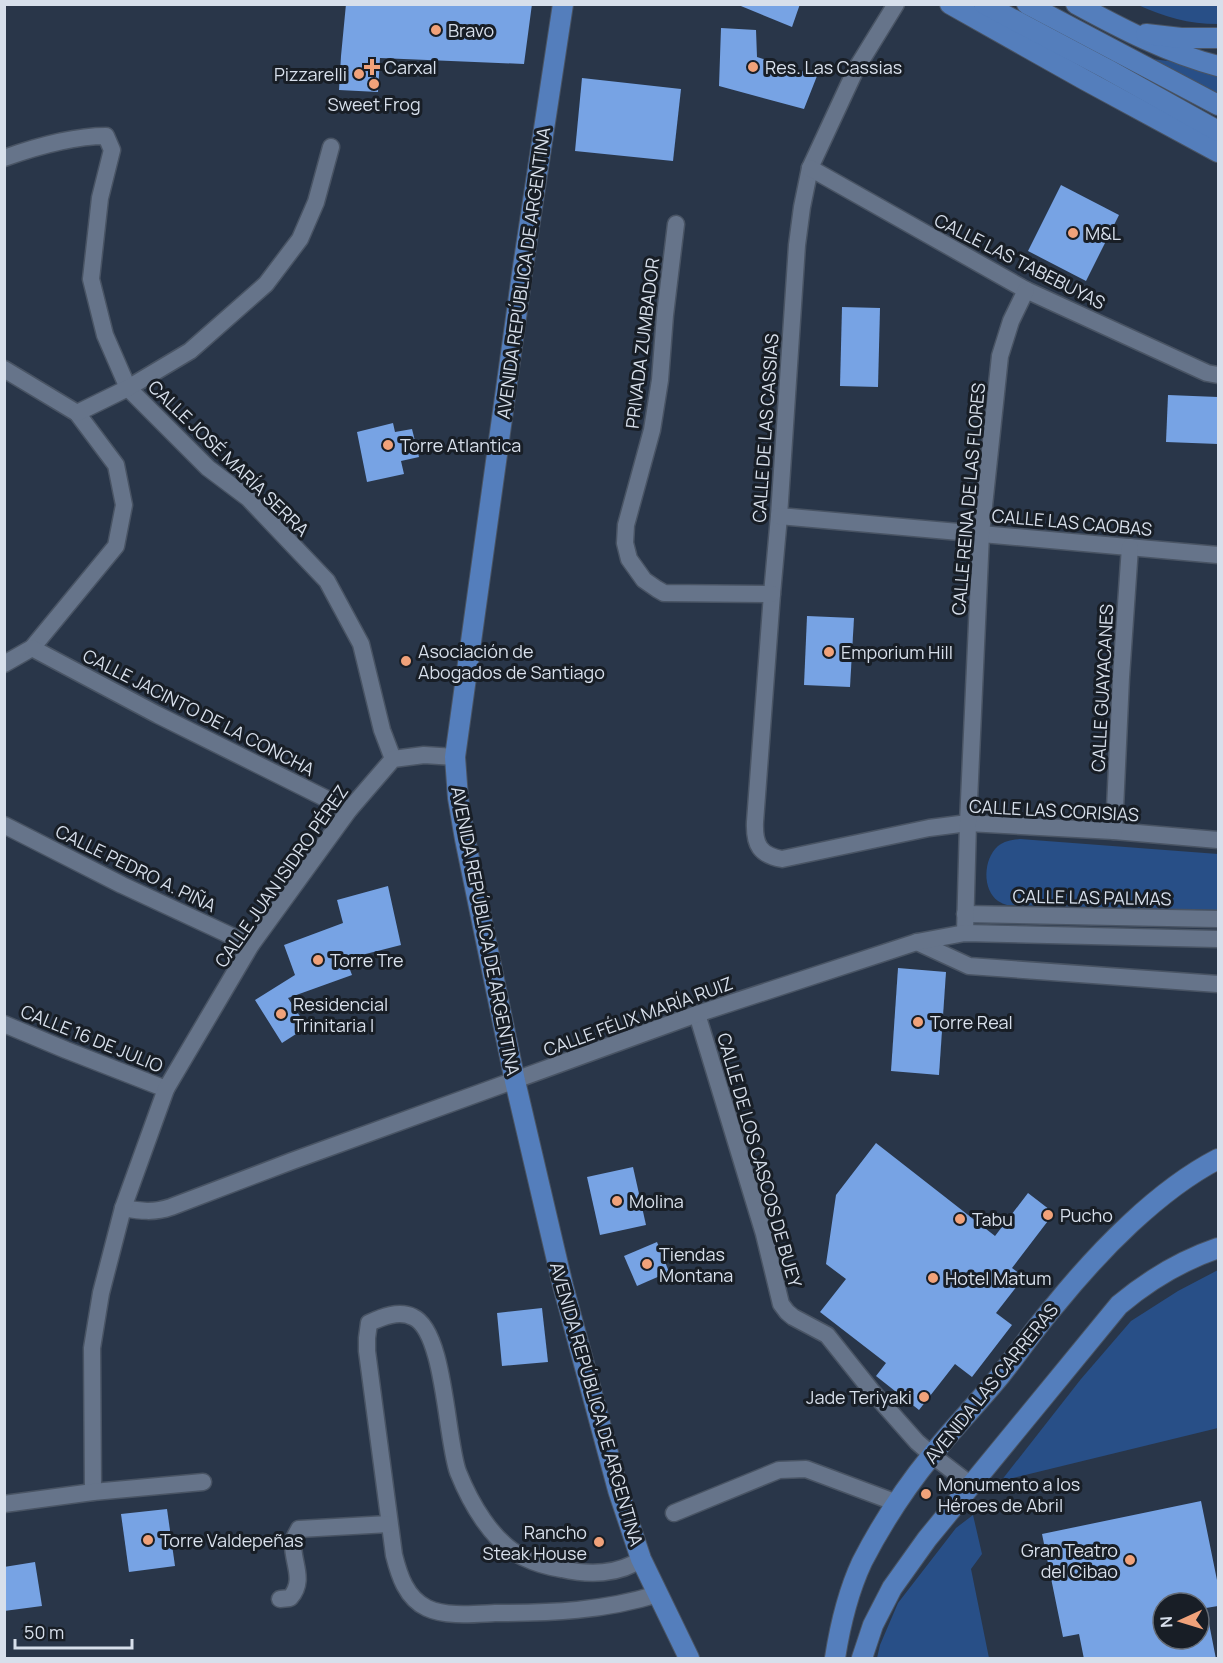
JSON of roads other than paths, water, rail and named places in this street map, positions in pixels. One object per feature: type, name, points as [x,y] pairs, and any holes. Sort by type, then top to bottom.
[{"type":"main road","name":"AVENIDA REPÚBLICA DE ARGENTINA","points":[[563,4],[523,267],[455,757],[458,798],[515,1081],[566,1298],[618,1490],[641,1559],[689,1659]]},
{"type":"main road","points":[[950,4],[1218,152]]},
{"type":"main road","points":[[984,4],[1218,131]]},
{"type":"main road","points":[[1027,4],[1218,105]]},
{"type":"main road","points":[[1076,4],[1130,33],[1171,51],[1218,66]]},
{"type":"main road","points":[[1130,33],[1181,38],[1218,38]]},
{"type":"main road","name":"AVENIDA LAS CARRERAS","points":[[835,1659],[838,1637],[862,1563],[897,1503],[932,1455],[1001,1375],[1097,1256],[1167,1193],[1215,1159]]},
{"type":"main road","points":[[862,1659],[873,1625],[892,1588],[927,1539],[1119,1305],[1167,1270],[1218,1248]]},
{"type":"street","name":"CALLE DE LAS CASSIAS","points":[[782,859],[771,857],[761,850],[754,834],[797,245],[802,207],[810,168],[856,69],[896,4]]},
{"type":"street","name":"CALLE JOSÉ MARÍA SERRA","points":[[4,158],[33,148],[94,136],[106,136],[111,150],[100,198],[91,279],[105,335],[128,388],[208,468],[248,498],[327,581],[361,644],[382,730],[393,759]]},
{"type":"street","points":[[77,413],[128,388],[190,351],[266,284],[300,239],[316,202],[331,147]]},
{"type":"street","name":"CALLE LAS TABEBUYAS","points":[[810,168],[1026,290],[1207,373],[1218,375]]},
{"type":"street","name":"PRIVADA ZUMBADOR","points":[[676,224],[660,380],[652,430],[626,525],[625,543],[629,559],[644,580],[664,593],[771,594]]},
{"type":"street","name":"CALLE REINA DE LAS FLORES","points":[[965,933],[981,534],[1000,356],[1011,321],[1026,290]]},
{"type":"street","points":[[4,369],[77,413],[116,465],[124,505],[116,546],[32,648],[4,664]]},
{"type":"street","name":"CALLE LAS CAOBAS","points":[[779,516],[1218,555]]},
{"type":"street","name":"CALLE GUAYACANES","points":[[1114,831],[1130,547]]},
{"type":"street","name":"CALLE JACINTO DE LA CONCHA","points":[[32,648],[158,715],[349,810]]},
{"type":"street","points":[[393,759],[424,754],[455,757]]},
{"type":"street","name":"CALLE JUAN ISIDRO PÉREZ","points":[[93,1492],[92,1348],[101,1293],[123,1208],[166,1089],[251,945],[349,810],[393,759]]},
{"type":"street","name":"CALLE LAS CORISIAS","points":[[782,859],[928,828],[968,823],[1114,831],[1218,840]]},
{"type":"street","name":"CALLE PEDRO A. PIÑA","points":[[4,825],[132,890],[251,945]]},
{"type":"street","name":"CALLE LAS PALMAS","points":[[965,915],[1218,919]]},
{"type":"street","points":[[965,933],[1218,939]]},
{"type":"street","name":"CALLE FÉLIX MARÍA RUIZ","points":[[123,1208],[144,1212],[163,1210],[697,1014],[918,942],[965,933]]},
{"type":"street","points":[[918,942],[969,966],[1218,984]]},
{"type":"street","name":"CALLE DE LOS CASCOS DE BUEY","points":[[697,1014],[764,1234],[782,1304],[793,1317],[827,1335],[917,1442],[971,1485]]},
{"type":"street","name":"CALLE 16 DE JULIO","points":[[4,1024],[166,1089]]},
{"type":"street","points":[[641,1559],[632,1566],[604,1572],[575,1572],[550,1567],[522,1556],[503,1542],[487,1525],[470,1500],[457,1469],[437,1359],[425,1328],[414,1317],[398,1314],[384,1316],[369,1323],[367,1338],[394,1555],[406,1590],[416,1601],[438,1611],[479,1614],[574,1611],[614,1606],[658,1594]]},
{"type":"street","points":[[674,1513],[779,1470],[806,1469],[897,1503]]},
{"type":"street","points":[[4,1504],[93,1492],[203,1482]]},
{"type":"street","points":[[280,1599],[290,1598],[299,1582],[293,1540],[299,1529],[389,1524]]},
{"type":"place","name":"Bravo","points":[[436,30]]},
{"type":"place","name":"Carxal","points":[[372,67]]},
{"type":"place","name":"Res. Las Cassias","points":[[753,67]]},
{"type":"place","name":"Pizzarelli","points":[[359,74]]},
{"type":"place","name":"Sweet Frog","points":[[374,84]]},
{"type":"place","name":"M&L","points":[[1073,233]]},
{"type":"place","name":"Torre Atlantica","points":[[388,445]]},
{"type":"place","name":"Emporium Hill","points":[[829,652]]},
{"type":"place","name":"Asociación de Abogados de Santiago","points":[[406,661]]},
{"type":"place","name":"Torre Tre","points":[[318,960]]},
{"type":"place","name":"Residencial Trinitaria I","points":[[281,1014]]},
{"type":"place","name":"Torre Real","points":[[918,1022]]},
{"type":"place","name":"Molina","points":[[617,1201]]},
{"type":"place","name":"Pucho","points":[[1048,1215]]},
{"type":"place","name":"Tabu","points":[[960,1219]]},
{"type":"place","name":"Tiendas Montana","points":[[647,1264]]},
{"type":"place","name":"Hotel Matum","points":[[933,1278]]},
{"type":"place","name":"Jade Teriyaki","points":[[924,1397]]},
{"type":"place","name":"Monumento a los Héroes de Abril","points":[[926,1494]]},
{"type":"place","name":"Torre Valdepeñas","points":[[148,1540]]},
{"type":"place","name":"Rancho Steak House","points":[[599,1542]]},
{"type":"place","name":"Gran Teatro del Cibao","points":[[1130,1560]]}]
